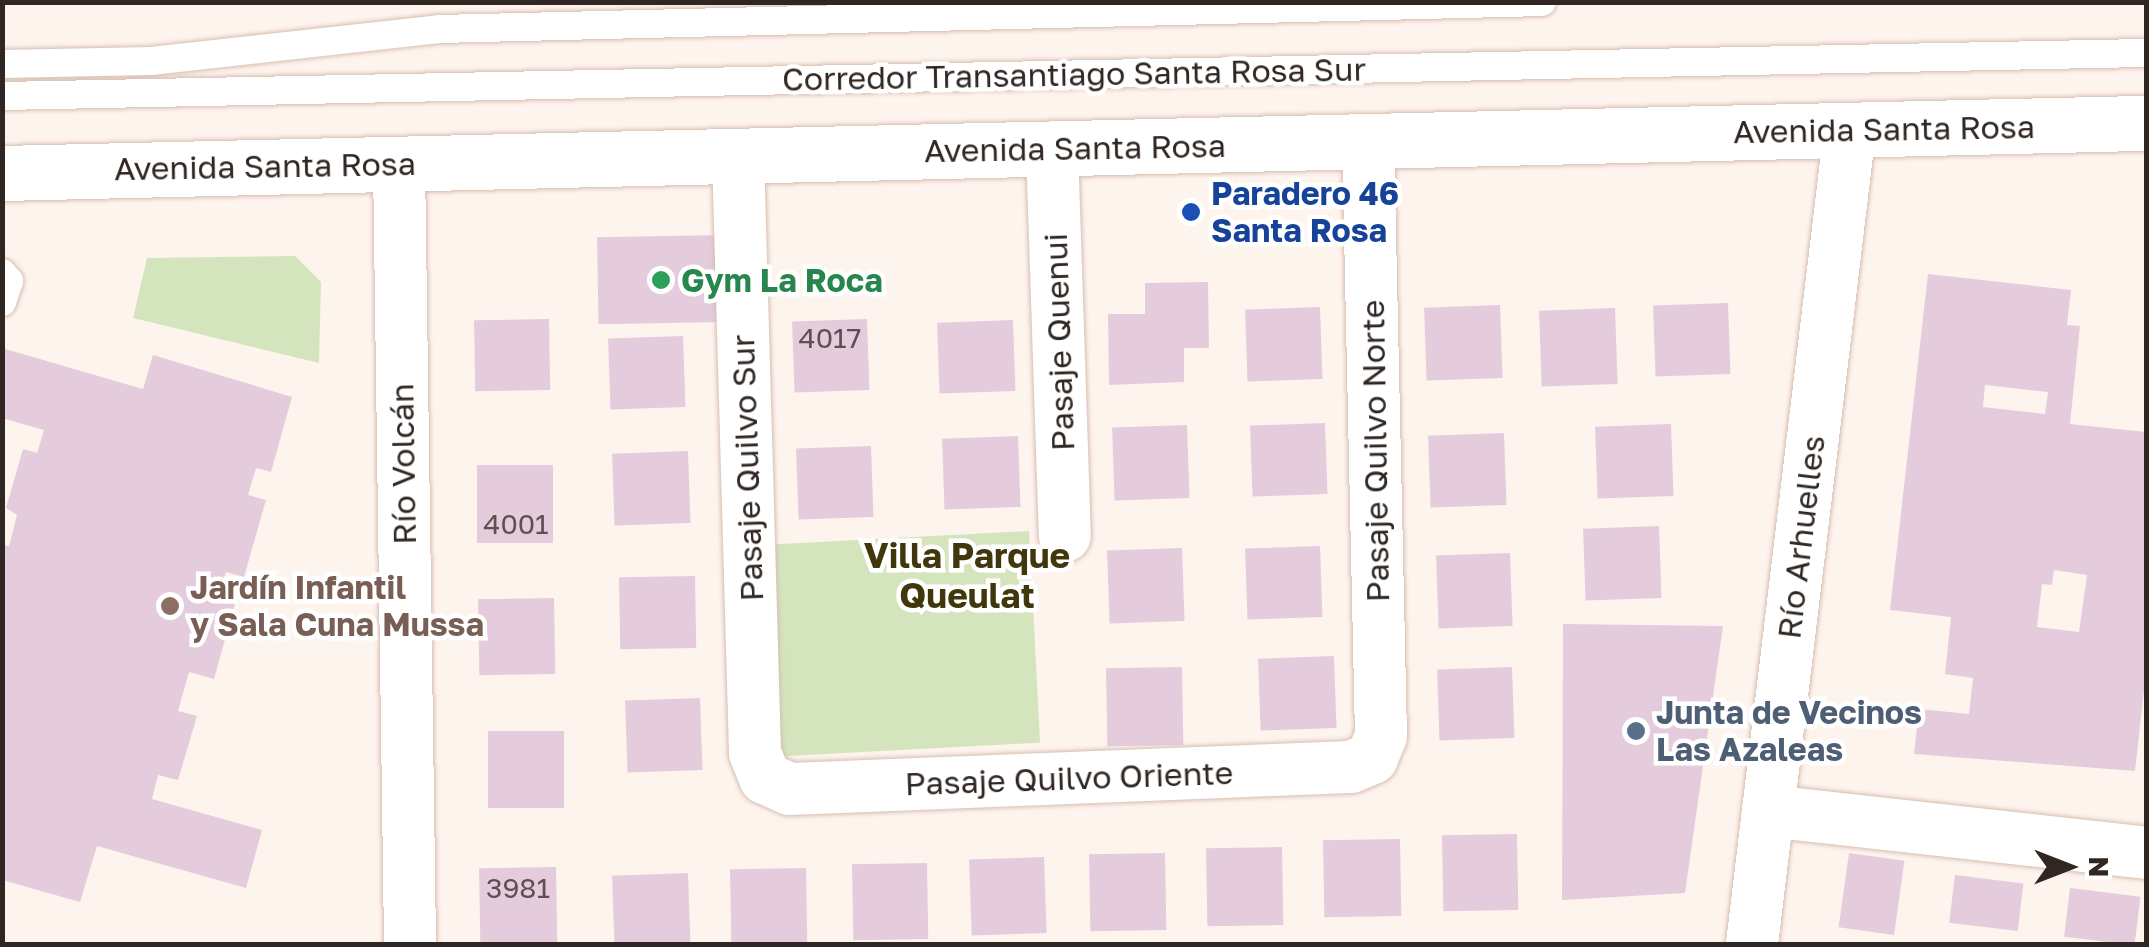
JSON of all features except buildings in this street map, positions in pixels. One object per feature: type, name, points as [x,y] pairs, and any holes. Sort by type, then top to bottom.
[{"type":"main road","name":"Avenida Santa Rosa","points":[[2,173],[2146,123]]},
{"type":"street","name":"Río Arhuelles","points":[[1752,944],[1850,130]]},
{"type":"street","name":"Pasaje Quilvo Norte","points":[[1368,142],[1380,736],[1372,758]]},
{"type":"street","name":"Pasaje Quenui","points":[[1052,148],[1065,536]]},
{"type":"street","name":"Pasaje Quilvo Sur","points":[[738,155],[755,753],[765,778]]},
{"type":"street","name":"Río Volcán","points":[[399,163],[410,944]]},
{"type":"street","name":"Pasaje Quilvo Oriente","points":[[765,778],[790,789],[1351,767],[1372,758]]},
{"type":"street","points":[[1768,812],[2146,853]]},
{"type":"lane","name":"Corredor Transantiago Santa Rosa Sur","points":[[2,64],[168,60],[439,29],[1542,2]]},
{"type":"lane","name":"Corredor Transantiago Santa Rosa Sur","points":[[2,96],[2146,53]]},
{"type":"lane","points":[[2,273],[9,281],[2,302]]},
{"type":"green space","points":[[295,256],[321,282],[319,363],[133,318],[147,258]]},
{"type":"green space","points":[[1029,531],[1040,743],[769,757],[758,545]]},
{"type":"place","name":"Paradero 46 Santa Rosa","points":[[1191,212]]},
{"type":"place","name":"Gym La Roca","points":[[661,280]]},
{"type":"place","name":"Jardín Infantil y Sala Cuna Mussa","points":[[170,606]]},
{"type":"place","name":"Junta de Vecinos Las Azaleas","points":[[1636,731]]},
{"type":"district","name":"Villa Parque Queulat","points":[[967,575]]}]
